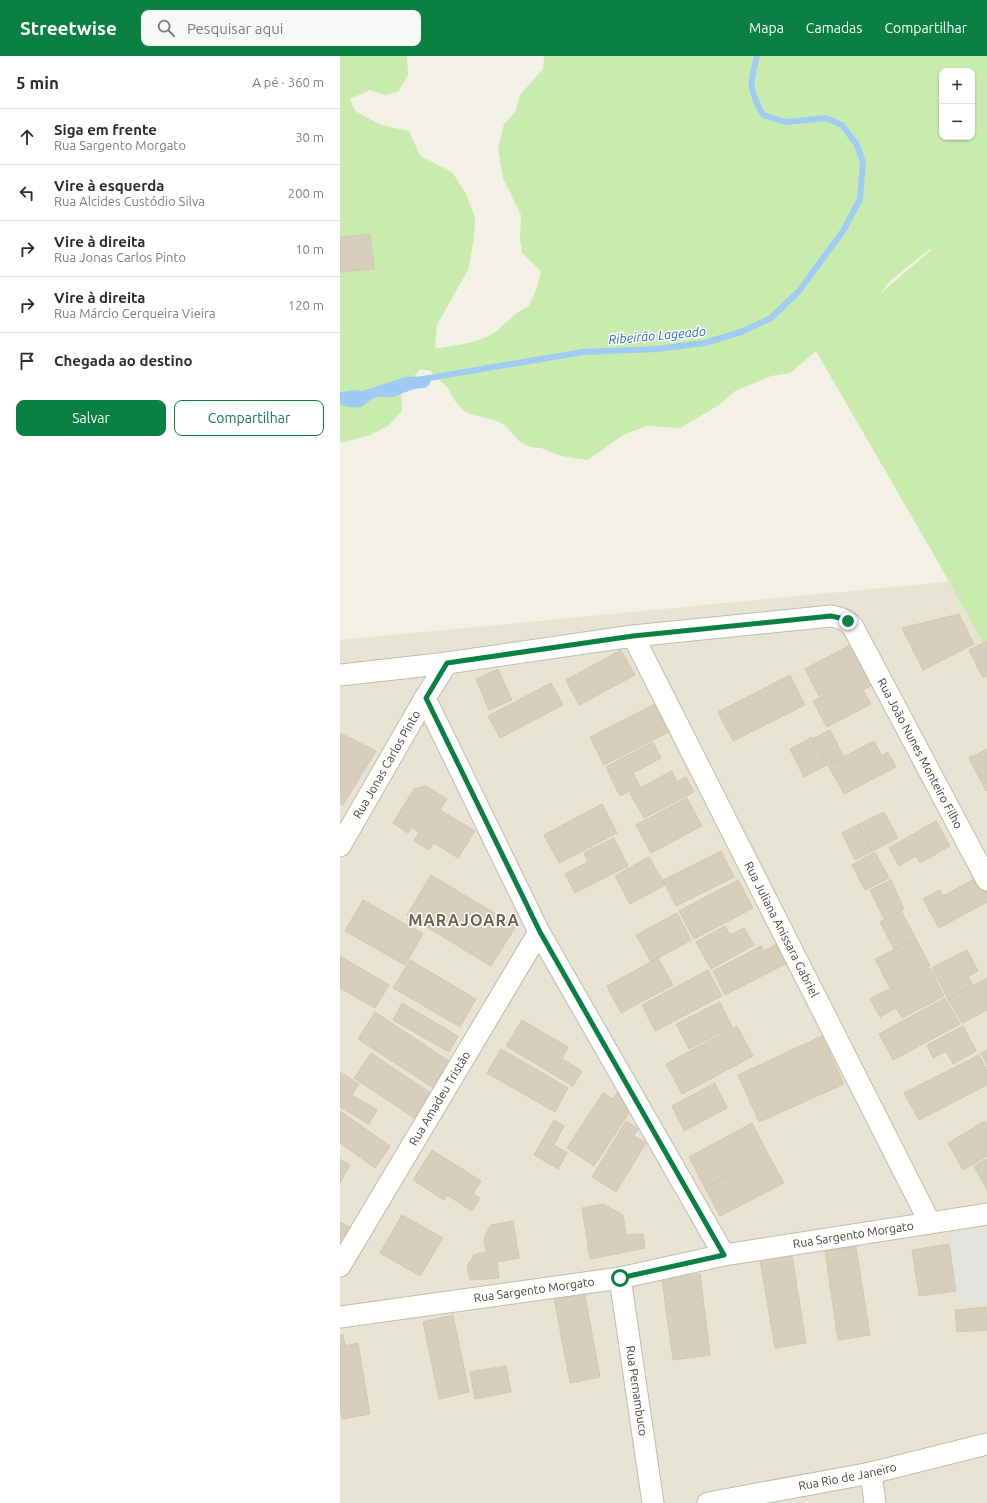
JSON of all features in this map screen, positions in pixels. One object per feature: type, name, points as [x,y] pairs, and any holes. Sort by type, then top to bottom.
[{"type":"street","name":"Rua João Nunes Monteiro Filho","points":[[633,636],[831,616],[848,621],[853,627],[987,880]]},
{"type":"street","points":[[340,674],[447,663],[633,636]]},
{"type":"street","name":"Rua Juliana Anissara Gabriel","points":[[633,636],[930,1223]]},
{"type":"street","name":"Rua Jonas Carlos Pinto","points":[[340,846],[447,663]]},
{"type":"street","points":[[426,698],[540,932],[724,1255]]},
{"type":"street","name":"Rua Amadeu Tristão","points":[[340,1266],[540,932]]},
{"type":"street","name":"Rua Sargento Morgato","points":[[340,1318],[620,1278],[724,1255],[987,1214]]},
{"type":"street","name":"Rua Pernambuco","points":[[620,1278],[654,1503]]},
{"type":"street","name":"Rua Rio de Janeiro","points":[[708,1503],[870,1473],[987,1444]]},
{"type":"street","points":[[870,1473],[875,1503]]},
{"type":"shaded area","points":[[966,580],[987,621],[987,1503],[340,1503],[340,640]]},
{"type":"shaded area","points":[[987,1225],[987,1305],[958,1303],[947,1231]]},
{"type":"green space","points":[[340,56],[407,56],[408,75],[398,92],[385,95],[370,90],[350,99],[355,111],[381,125],[409,131],[420,156],[452,172],[466,194],[475,217],[474,236],[469,268],[437,325],[435,349],[472,342],[492,334],[518,312],[529,306],[537,288],[541,271],[522,253],[520,239],[521,215],[503,178],[498,148],[504,124],[516,111],[520,95],[543,69],[544,56],[987,56],[987,650],[816,351],[790,373],[771,376],[735,391],[719,405],[680,428],[647,426],[623,435],[588,460],[561,456],[541,448],[530,447],[520,442],[505,425],[495,420],[473,415],[464,411],[455,401],[448,388],[430,371],[420,369],[401,393],[402,411],[388,426],[370,435],[340,443]],"holes":[[[930,249],[931,250],[880,294],[890,281]]]},
{"type":"water","points":[[432,376],[429,385],[425,388],[413,390],[393,397],[375,398],[358,407],[340,405],[340,392],[354,390],[362,391],[405,377]]},
{"type":"building","points":[[370,234],[374,269],[340,272],[340,237]]},
{"type":"building","points":[[959,614],[974,644],[923,670],[902,628]]},
{"type":"building","points":[[987,641],[987,676],[983,678],[969,650]]},
{"type":"building","points":[[856,642],[870,670],[819,696],[805,669]]},
{"type":"building","points":[[621,650],[635,675],[579,705],[566,680]]},
{"type":"building","points":[[498,669],[512,700],[489,710],[476,679]]},
{"type":"building","points":[[872,670],[878,682],[863,690],[871,704],[827,727],[813,701]]},
{"type":"building","points":[[790,675],[805,705],[733,741],[718,712]]},
{"type":"building","points":[[551,683],[563,705],[500,738],[488,716]]},
{"type":"building","points":[[657,703],[671,731],[604,765],[590,737]]},
{"type":"building","points":[[830,730],[844,757],[828,765],[814,738]]},
{"type":"building","points":[[340,733],[376,751],[343,805],[340,803]]},
{"type":"building","points":[[812,737],[827,765],[804,777],[790,749]]},
{"type":"building","points":[[874,741],[882,756],[888,752],[896,767],[844,794],[828,765]]},
{"type":"building","points":[[653,742],[661,758],[633,773],[640,786],[620,796],[606,767]]},
{"type":"building","points":[[987,749],[987,790],[986,791],[969,758]]},
{"type":"building","points":[[672,771],[677,782],[686,777],[694,792],[644,818],[630,793]]},
{"type":"building","points":[[426,786],[447,799],[440,810],[475,831],[458,858],[434,843],[429,850],[414,841],[419,832],[412,827],[408,833],[393,823],[414,789]]},
{"type":"building","points":[[687,798],[702,826],[651,853],[636,825]]},
{"type":"building","points":[[602,804],[617,833],[559,863],[544,835]]},
{"type":"building","points":[[884,812],[898,838],[872,851],[858,825]]},
{"type":"building","points":[[936,821],[950,846],[920,863],[916,856],[899,866],[889,848]]},
{"type":"building","points":[[858,825],[872,851],[855,860],[842,833]]},
{"type":"building","points":[[614,838],[628,866],[575,893],[565,874],[588,862],[584,853]]},
{"type":"building","points":[[721,851],[734,877],[676,906],[663,880]]},
{"type":"building","points":[[875,852],[889,878],[865,890],[852,865]]},
{"type":"building","points":[[649,857],[665,885],[630,904],[615,876]]},
{"type":"building","points":[[431,875],[516,926],[491,966],[407,915]]},
{"type":"building","points":[[982,875],[987,885],[987,902],[939,928],[923,899],[940,890],[943,896]]},
{"type":"building","points":[[738,880],[753,908],[694,939],[679,911]]},
{"type":"building","points":[[891,880],[904,909],[884,919],[870,890]]},
{"type":"building","points":[[363,900],[423,934],[405,965],[345,931]]},
{"type":"building","points":[[901,911],[916,939],[894,949],[880,922]]},
{"type":"building","points":[[677,913],[691,940],[651,962],[636,935]]},
{"type":"building","points":[[725,926],[730,935],[744,928],[754,945],[711,969],[696,942]]},
{"type":"building","points":[[916,939],[930,966],[890,988],[875,959]]},
{"type":"building","points":[[781,942],[791,961],[725,995],[713,971],[761,946],[764,951]]},
{"type":"building","points":[[967,950],[978,971],[968,977],[973,985],[948,999],[932,968]]},
{"type":"building","points":[[340,956],[389,985],[375,1008],[340,988]]},
{"type":"building","points":[[658,958],[673,985],[621,1013],[607,986]]},
{"type":"building","points":[[410,960],[476,999],[460,1027],[393,988]]},
{"type":"building","points":[[930,968],[944,996],[902,1018],[896,1008],[880,1017],[870,999]]},
{"type":"building","points":[[708,970],[722,996],[655,1031],[642,1005]]},
{"type":"building","points":[[987,978],[987,1010],[962,1023],[948,999]]},
{"type":"building","points":[[945,998],[960,1024],[893,1060],[879,1034]]},
{"type":"building","points":[[720,1002],[732,1027],[689,1049],[676,1024]]},
{"type":"building","points":[[402,1003],[458,1036],[449,1052],[393,1020]]},
{"type":"building","points":[[375,1012],[452,1063],[435,1089],[358,1039]]},
{"type":"building","points":[[522,1020],[568,1047],[562,1059],[582,1071],[573,1086],[506,1046]]},
{"type":"building","points":[[737,1026],[753,1056],[682,1094],[666,1064]]},
{"type":"building","points":[[963,1026],[976,1051],[953,1064],[946,1051],[933,1058],[927,1045]]},
{"type":"building","points":[[822,1036],[844,1084],[759,1122],[738,1075]]},
{"type":"building","points":[[501,1049],[568,1088],[555,1112],[487,1073]]},
{"type":"building","points":[[987,1050],[987,1065],[981,1053]]},
{"type":"building","points":[[371,1053],[432,1094],[416,1119],[354,1078]]},
{"type":"building","points":[[979,1055],[987,1071],[987,1085],[919,1120],[904,1093]]},
{"type":"building","points":[[340,1072],[359,1084],[352,1095],[377,1110],[369,1124],[340,1107]]},
{"type":"building","points":[[715,1083],[727,1108],[684,1131],[672,1106]]},
{"type":"building","points":[[619,1091],[636,1102],[594,1166],[567,1148],[603,1093],[613,1099]]},
{"type":"building","points":[[340,1111],[390,1146],[375,1168],[340,1143]]},
{"type":"building","points":[[554,1120],[564,1126],[554,1145],[567,1153],[558,1169],[534,1155]]},
{"type":"building","points":[[626,1121],[638,1129],[634,1136],[646,1143],[616,1192],[592,1177]]},
{"type":"building","points":[[985,1121],[987,1124],[987,1156],[963,1170],[948,1143]]},
{"type":"building","points":[[752,1123],[768,1154],[705,1188],[689,1157]]},
{"type":"building","points":[[432,1150],[481,1181],[473,1194],[480,1198],[472,1211],[447,1195],[444,1200],[413,1180]]},
{"type":"building","points":[[768,1154],[784,1183],[720,1216],[705,1188]]},
{"type":"building","points":[[340,1159],[350,1165],[340,1183]]},
{"type":"building","points":[[987,1159],[987,1190],[974,1166]]},
{"type":"building","points":[[603,1204],[623,1215],[626,1235],[643,1234],[645,1248],[590,1259],[582,1208]]},
{"type":"building","points":[[402,1215],[443,1238],[420,1276],[380,1253]]},
{"type":"building","points":[[513,1221],[519,1258],[497,1262],[499,1278],[470,1280],[467,1266],[474,1255],[486,1252],[484,1238],[491,1225]]},
{"type":"building","points":[[340,1222],[355,1230],[340,1253]]},
{"type":"building","points":[[949,1244],[956,1291],[919,1296],[912,1250]]},
{"type":"building","points":[[856,1247],[870,1335],[838,1340],[825,1251]]},
{"type":"building","points":[[792,1255],[806,1343],[775,1348],[760,1260]]},
{"type":"building","points":[[700,1274],[710,1355],[673,1360],[662,1279]]},
{"type":"building","points":[[584,1291],[600,1377],[570,1383],[554,1297]]},
{"type":"building","points":[[986,1307],[987,1330],[957,1332],[955,1310]]},
{"type":"building","points":[[453,1315],[469,1392],[439,1399],[423,1322]]},
{"type":"building","points":[[340,1335],[343,1335],[345,1346],[358,1343],[370,1414],[342,1419],[340,1407]]},
{"type":"building","points":[[506,1366],[511,1392],[475,1399],[470,1372]]},
{"type":"waterway","name":"Ribeirão Lageado","points":[[423,379],[583,352],[657,349],[704,343],[741,332],[771,318],[799,291],[843,231],[860,199],[863,163],[857,145],[842,125],[826,118],[786,122],[763,115],[755,99],[752,87],[757,56]]},
{"type":"district","name":"MARAJOARA","points":[[464,920]]},
{"type":"route","points":[[620,1278],[724,1255],[540,932],[426,698],[447,663],[633,636],[831,616],[848,621]]}]
